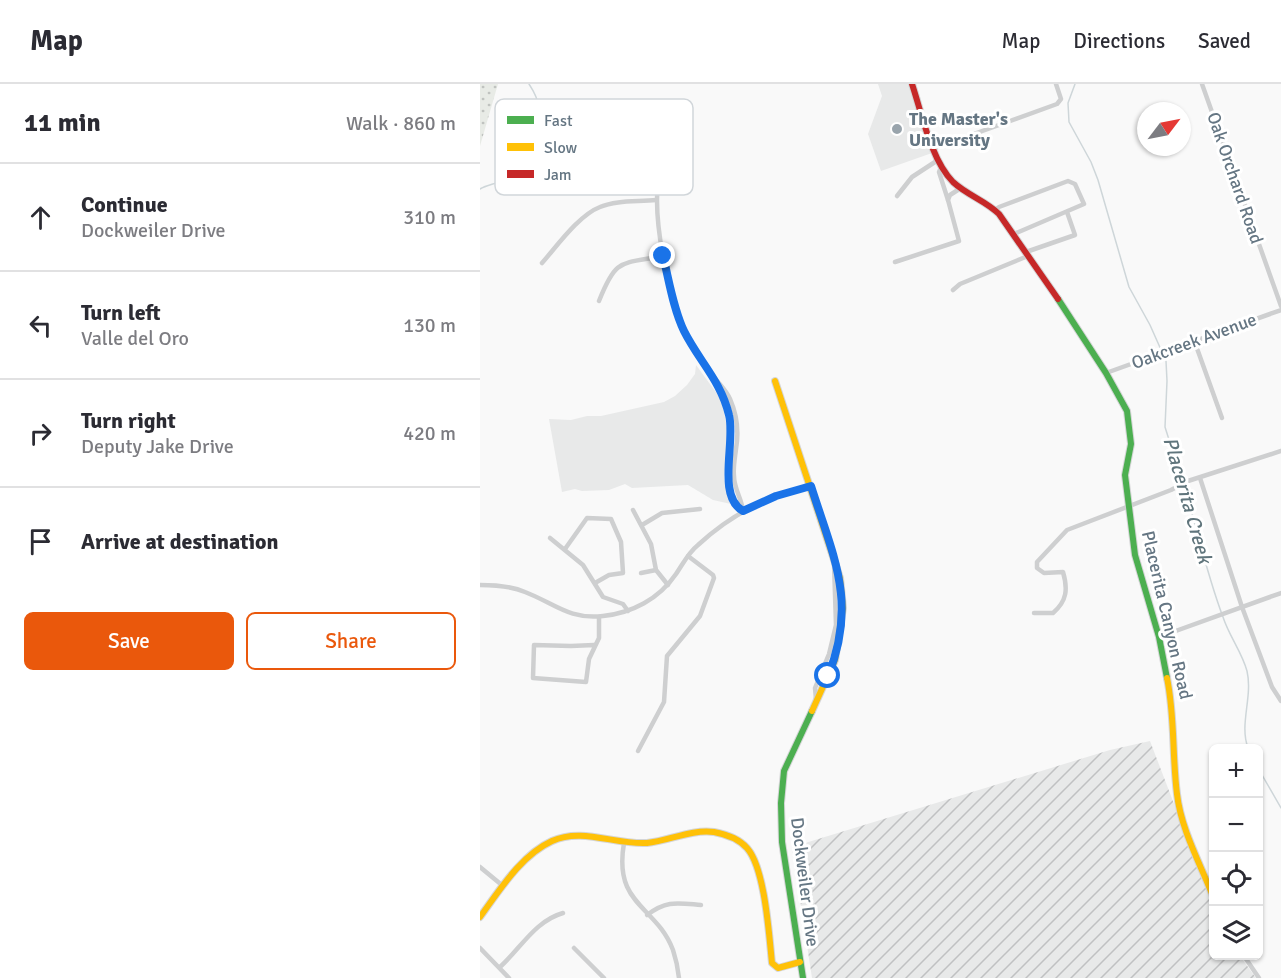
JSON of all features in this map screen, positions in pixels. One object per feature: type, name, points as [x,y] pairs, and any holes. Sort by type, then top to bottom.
[{"type":"street","name":"Placerita Canyon Road","points":[[912,84],[940,163],[948,177],[961,188],[986,202],[1014,234],[1107,373],[1127,411],[1131,444],[1125,475],[1135,555],[1159,637],[1174,709],[1177,795],[1185,826],[1209,886]]},
{"type":"street","points":[[935,148],[990,130],[1060,102],[1056,84]]},
{"type":"street","name":"Oak Orchard Road","points":[[1202,84],[1281,308]]},
{"type":"street","points":[[897,196],[912,177],[940,163]]},
{"type":"street","points":[[895,262],[958,241],[939,172],[940,163]]},
{"type":"street","points":[[995,210],[1013,201],[1070,181],[1075,184],[1084,204],[1014,234]]},
{"type":"street","points":[[948,200],[950,195],[961,188]]},
{"type":"street","points":[[657,195],[663,256],[683,328],[691,344],[730,397],[736,417],[738,438],[733,472],[743,511]]},
{"type":"street","points":[[542,263],[593,210],[610,204],[656,200]]},
{"type":"street","points":[[953,290],[971,279],[1075,235],[1067,212]]},
{"type":"street","points":[[599,301],[609,276],[620,265],[663,256]]},
{"type":"street","name":"Oakcreek Avenue","points":[[1107,373],[1281,308]]},
{"type":"street","points":[[1194,340],[1222,418]]},
{"type":"street","name":"Dockweiler Drive","points":[[775,381],[835,561],[843,594],[842,629],[833,663],[784,771],[781,803],[782,842],[803,978]]},
{"type":"street","points":[[1034,613],[1053,613],[1062,605],[1067,592],[1063,572],[1044,573],[1037,568],[1037,562],[1067,530],[1200,478],[1281,451]]},
{"type":"street","points":[[1200,478],[1242,607],[1272,687],[1281,701]]},
{"type":"street","points":[[481,585],[518,590],[562,611],[599,617],[628,611],[648,601],[668,585],[688,556],[704,539],[743,511],[776,496],[811,486]]},
{"type":"street","points":[[642,525],[662,513],[700,509]]},
{"type":"street","points":[[633,510],[651,544],[656,570],[668,585]]},
{"type":"street","points":[[565,549],[587,518],[611,519],[621,542],[623,573],[609,575],[596,584]]},
{"type":"street","points":[[550,538],[583,565],[603,597],[621,603],[628,611]]},
{"type":"street","points":[[638,751],[664,702],[668,656],[700,616],[714,578],[688,556]]},
{"type":"street","points":[[641,573],[656,570]]},
{"type":"street","points":[[1159,637],[1281,593]]},
{"type":"street","points":[[594,645],[534,645],[533,678],[586,682],[589,659],[599,638],[599,617]]},
{"type":"street","points":[[480,917],[526,860],[552,841],[582,835],[624,843],[646,843],[710,832],[728,837],[746,848],[756,865],[772,963],[778,968],[800,962]]},
{"type":"street","points":[[624,843],[621,855],[622,876],[630,896],[660,929],[673,949],[679,978]]},
{"type":"street","points":[[480,867],[503,886]]},
{"type":"street","points":[[647,915],[661,905],[677,903],[701,905]]},
{"type":"street","points":[[500,967],[540,925],[554,915],[563,913]]},
{"type":"street","points":[[480,948],[509,978]]},
{"type":"street","points":[[574,948],[604,978]]},
{"type":"street","points":[[1247,960],[1259,978]]},
{"type":"shaded area","points":[[480,84],[498,84],[480,146]]},
{"type":"shaded area","name":"The Master's University","points":[[878,84],[908,84],[932,153],[881,171],[868,134],[882,96]]},
{"type":"shaded area","points":[[696,365],[718,395],[723,407],[728,433],[724,480],[731,504],[713,500],[688,485],[632,488],[625,484],[609,490],[575,489],[562,492],[549,419],[571,420],[587,416],[601,416],[664,402],[687,385],[695,374]]},
{"type":"shaded area","points":[[1150,741],[1209,896],[1209,960],[1243,960],[1256,978],[812,978],[792,847],[1110,750]]},
{"type":"waterway","points":[[529,84],[536,99]]},
{"type":"waterway","name":"Placerita Creek","points":[[1075,84],[1068,103],[1069,122],[1098,180],[1129,287],[1166,361],[1165,427],[1182,481]]},
{"type":"waterway","points":[[480,189],[495,183]]},
{"type":"waterway","name":"Placerita Creek","points":[[1184,485],[1217,601],[1247,671],[1245,730],[1247,744]]},
{"type":"waterway","name":"Placerita Creek","points":[[1263,777],[1281,808]]},
{"type":"traffic: fast","points":[[1058,299],[1106,373],[1127,411],[1131,444],[1125,475],[1135,555],[1159,637],[1167,678]]},
{"type":"traffic: fast","points":[[803,978],[782,842],[781,803],[784,771],[812,711]]},
{"type":"traffic: slow","points":[[775,381],[840,578],[843,608],[835,660],[812,711]]},
{"type":"traffic: slow","points":[[1167,678],[1179,807],[1187,834],[1209,887]]},
{"type":"traffic: slow","points":[[480,917],[503,885],[530,855],[563,837],[587,836],[647,843],[697,832],[714,832],[740,842],[753,858],[762,886],[772,963],[778,968],[800,962]]},
{"type":"traffic: jam","points":[[912,84],[928,136],[945,173],[958,187],[999,214],[1058,299]]},
{"type":"place","name":"The Master's University","points":[[897,129]]},
{"type":"route","points":[[663,256],[683,328],[700,359],[716,380],[729,416],[732,442],[728,465],[728,484],[735,504],[743,511],[776,496],[811,486],[843,594],[842,629],[835,660],[828,676]]}]
